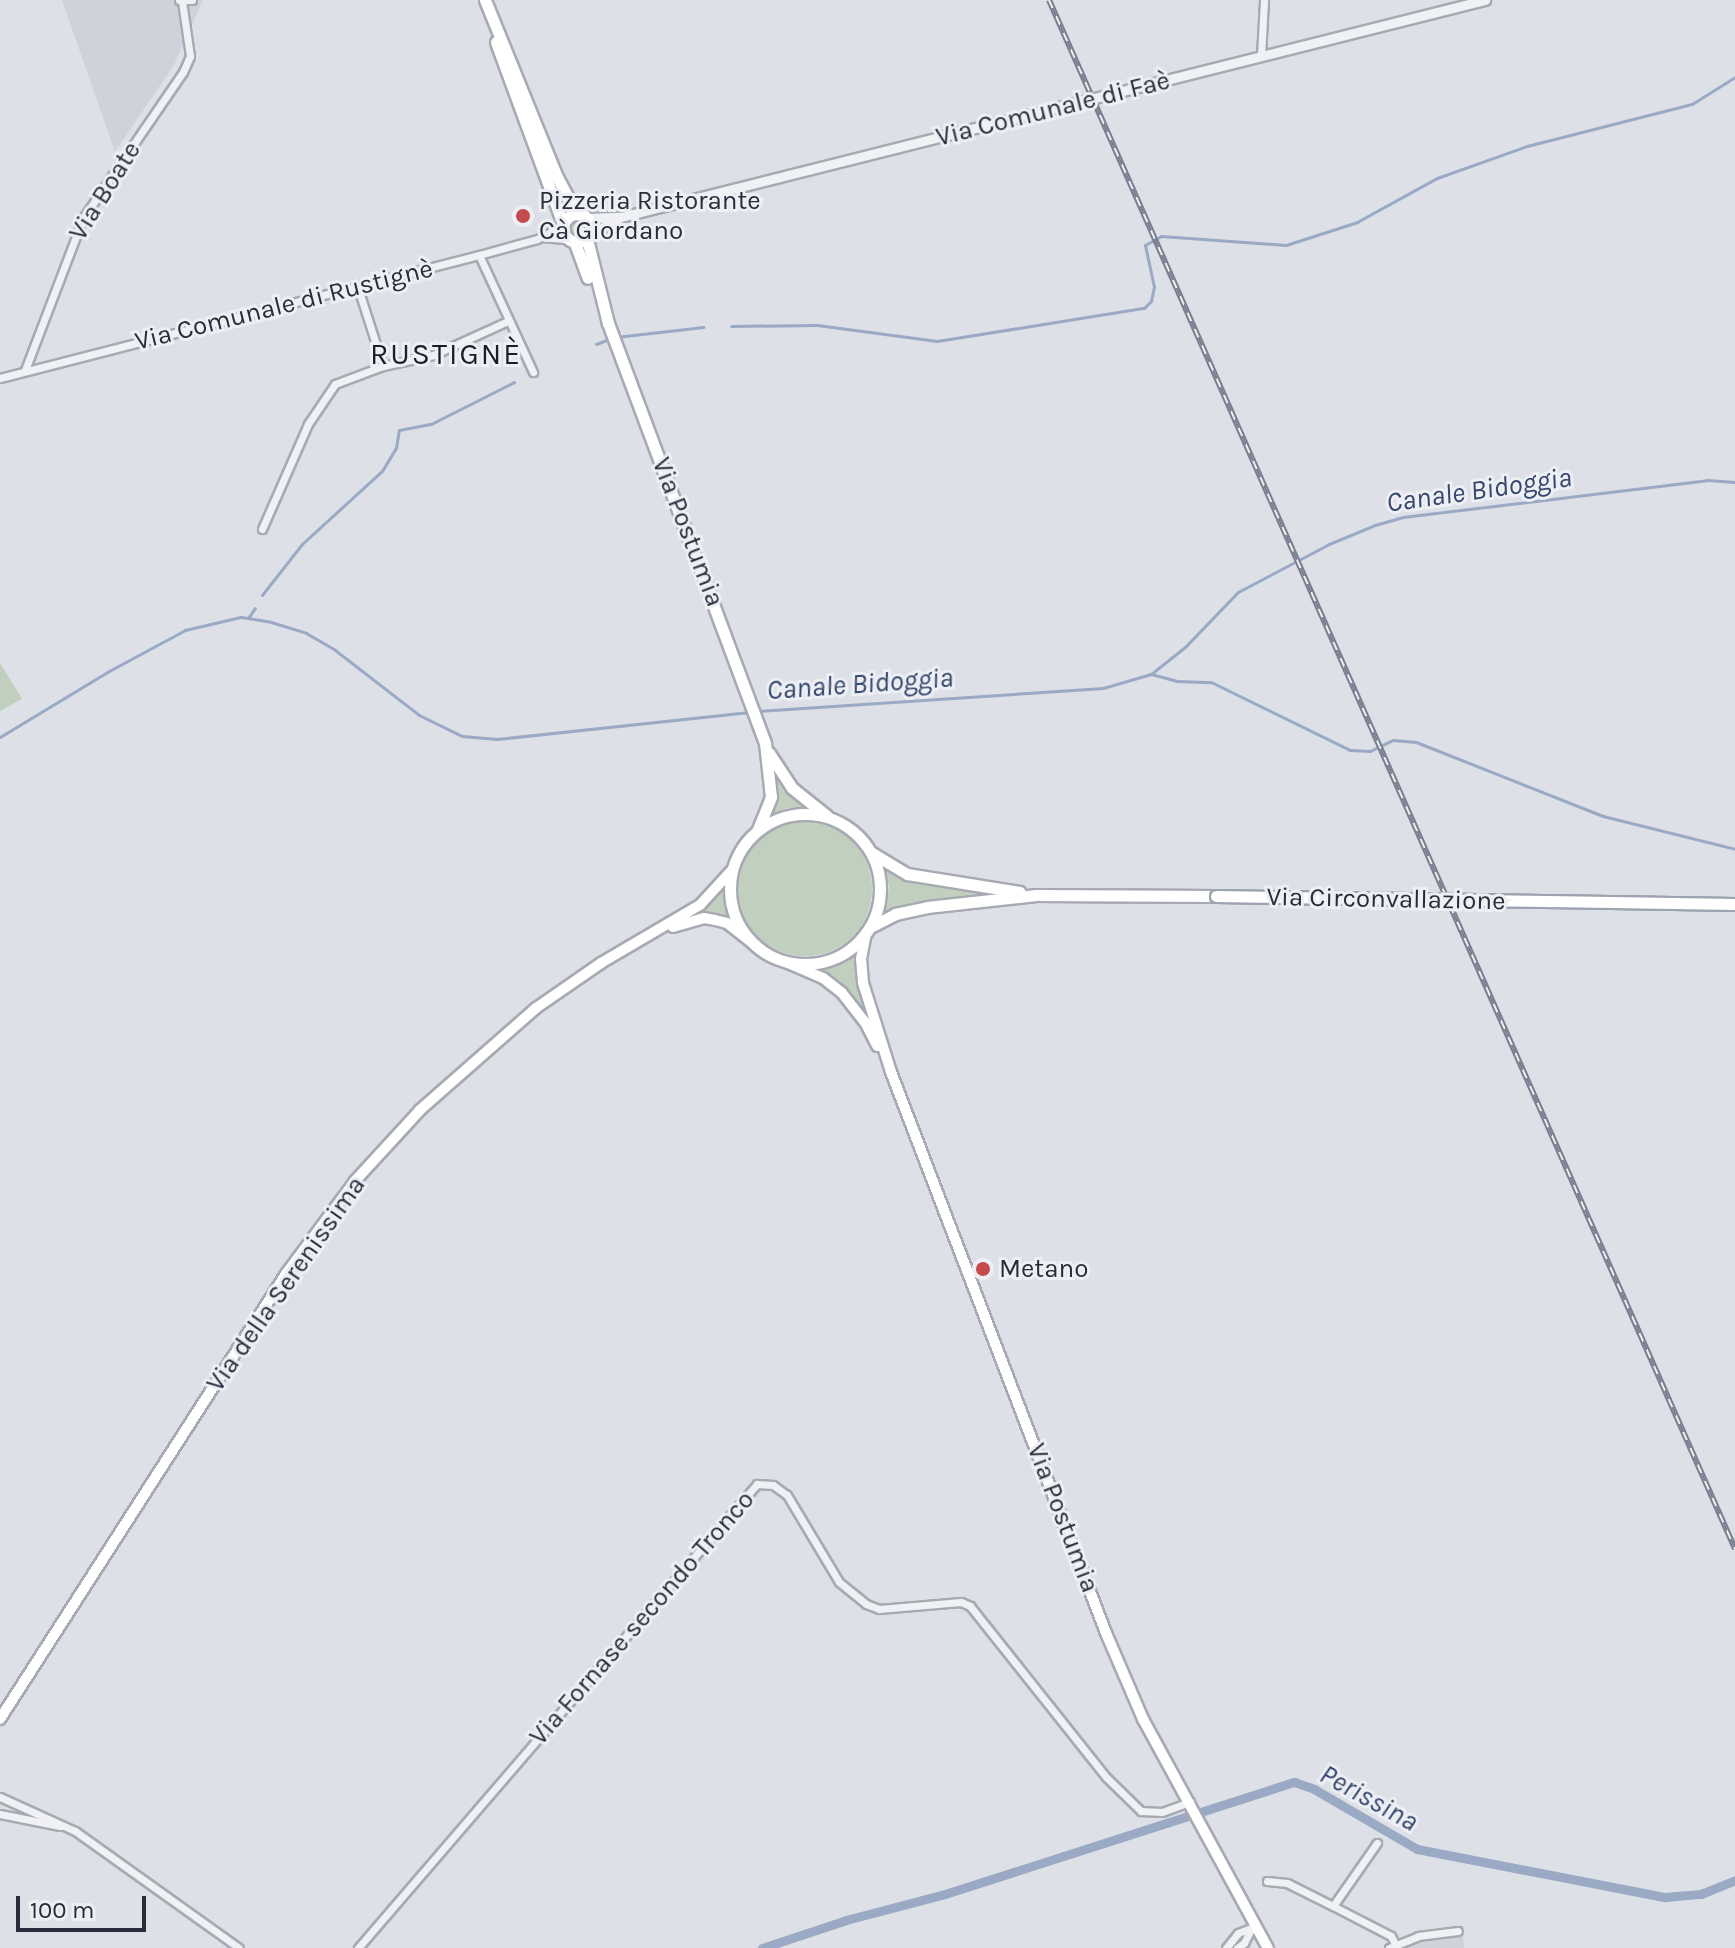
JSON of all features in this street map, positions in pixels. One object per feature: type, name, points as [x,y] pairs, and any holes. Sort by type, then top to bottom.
[{"type":"main road","points":[[483,0],[556,175],[574,206],[586,217]]},
{"type":"main road","points":[[483,0],[563,225],[580,239],[586,217]]},
{"type":"main road","points":[[563,225],[572,215],[586,217]]},
{"type":"main road","name":"Via Postumia","points":[[580,239],[765,743],[771,797],[758,830]]},
{"type":"main road","name":"Via Postumia","points":[[765,743],[792,788],[827,817]]},
{"type":"main road","points":[[803,814],[827,817],[857,834],[871,852],[880,885],[879,902],[868,930],[848,950],[827,961],[807,964],[783,961],[727,923],[704,918],[659,931],[707,899],[732,870],[744,844],[758,830],[782,817],[803,814]]},
{"type":"main road","name":"Via Circonvallazione","points":[[871,852],[907,874],[1036,895]]},
{"type":"main road","points":[[732,870],[731,905],[749,940]]},
{"type":"main road","name":"Via Circonvallazione","points":[[868,930],[895,914],[927,907],[1036,895],[1735,904]]},
{"type":"main road","name":"Via Postumia","points":[[868,930],[861,959],[863,983],[891,1072],[1106,1633],[1143,1719],[1202,1823],[1253,1928],[1268,1948]]},
{"type":"main road","name":"Via della Serenissima","points":[[0,1719],[286,1274],[355,1181],[420,1110],[536,1008],[601,963],[659,931]]},
{"type":"main road","name":"Via Postumia","points":[[783,961],[823,978],[842,993],[865,1022],[891,1072]]},
{"type":"street","points":[[1261,56],[1264,0]]},
{"type":"street","name":"Via Comunale di Faè","points":[[580,239],[621,217],[1485,0]]},
{"type":"street","name":"Via Boate","points":[[25,370],[83,218],[183,72],[190,56],[184,19],[185,1]]},
{"type":"street","name":"Via Comunale di Faè","points":[[586,217],[621,217]]},
{"type":"street","name":"Via Comunale di Rustignè","points":[[0,378],[479,255],[542,237],[563,225]]},
{"type":"street","name":"Via Comunale di Rustignè","points":[[542,237],[580,239]]},
{"type":"street","points":[[479,255],[533,372]]},
{"type":"street","points":[[357,285],[383,366]]},
{"type":"street","points":[[262,529],[308,424],[328,391],[340,381],[383,366],[433,355],[508,321]]},
{"type":"street","name":"Via Fornase secondo Tronco","points":[[358,1948],[757,1484],[773,1485],[787,1495],[839,1582],[866,1604],[879,1609],[961,1602],[970,1606],[1106,1777],[1141,1811],[1162,1812],[1190,1802]]},
{"type":"street","points":[[0,1797],[75,1831],[239,1948]]},
{"type":"street","points":[[0,1814],[62,1826]]},
{"type":"street","points":[[1333,1906],[1377,1843]]},
{"type":"street","points":[[1267,1881],[1287,1883],[1391,1936],[1392,1947],[1418,1936],[1458,1931]]},
{"type":"street","points":[[1226,1948],[1238,1933],[1253,1928]]},
{"type":"street","points":[[1237,1948],[1253,1928]]},
{"type":"shaded area","points":[[62,0],[203,0],[174,65],[115,152]]},
{"type":"shaded area","points":[[1463,1936],[1464,1948],[1400,1948],[1419,1940]]},
{"type":"green space","points":[[571,219],[579,219],[586,230],[579,241],[571,241],[564,234],[564,226]]},
{"type":"green space","points":[[0,663],[22,699],[0,711]]},
{"type":"green space","points":[[768,756],[810,807],[787,808],[769,815]]},
{"type":"green space","points":[[805,822],[831,827],[852,842],[867,863],[872,889],[867,915],[852,936],[831,951],[805,956],[779,951],[758,936],[743,915],[738,889],[743,863],[758,842],[779,827]]},
{"type":"green space","points":[[885,869],[903,877],[1005,894],[883,915],[889,887]]},
{"type":"green space","points":[[723,890],[729,920],[679,922],[706,906]]},
{"type":"green space","points":[[860,949],[876,1033],[848,993],[817,971],[840,963]]},
{"type":"waterway","points":[[731,326],[817,325],[937,341],[1144,308],[1151,301],[1154,287],[1145,245],[1161,236],[1286,245],[1357,222],[1437,178],[1527,146],[1692,104],[1735,77]]},
{"type":"waterway","points":[[616,337],[703,327]]},
{"type":"waterway","points":[[596,344],[609,339]]},
{"type":"waterway","points":[[262,595],[302,544],[382,471],[396,448],[399,430],[431,424],[514,382]]},
{"type":"waterway","name":"Canale Bidoggia","points":[[757,711],[1103,688],[1151,674],[1185,647],[1238,592],[1329,544],[1375,525],[1403,517],[1707,480],[1735,482]]},
{"type":"waterway","points":[[248,618],[255,608]]},
{"type":"waterway","name":"Canale Bidoggia","points":[[0,737],[109,671],[185,630],[241,617],[306,633],[335,650],[419,715],[462,736],[497,739],[750,712]]},
{"type":"waterway","points":[[1151,674],[1178,681],[1211,682],[1350,750],[1370,751],[1393,740],[1416,742],[1603,816],[1735,849]]},
{"type":"waterway","name":"Perissina","points":[[762,1948],[846,1920],[945,1894],[1294,1782],[1314,1789],[1417,1849],[1665,1897],[1701,1894],[1735,1880]]},
{"type":"railway","points":[[1049,0],[1735,1549]]},
{"type":"place","name":"Pizzeria Ristorante Cà Giordano","points":[[523,216]]},
{"type":"place","name":"Metano","points":[[983,1269]]},
{"type":"district","name":"RUSTIGNÈ","points":[[446,354]]}]
